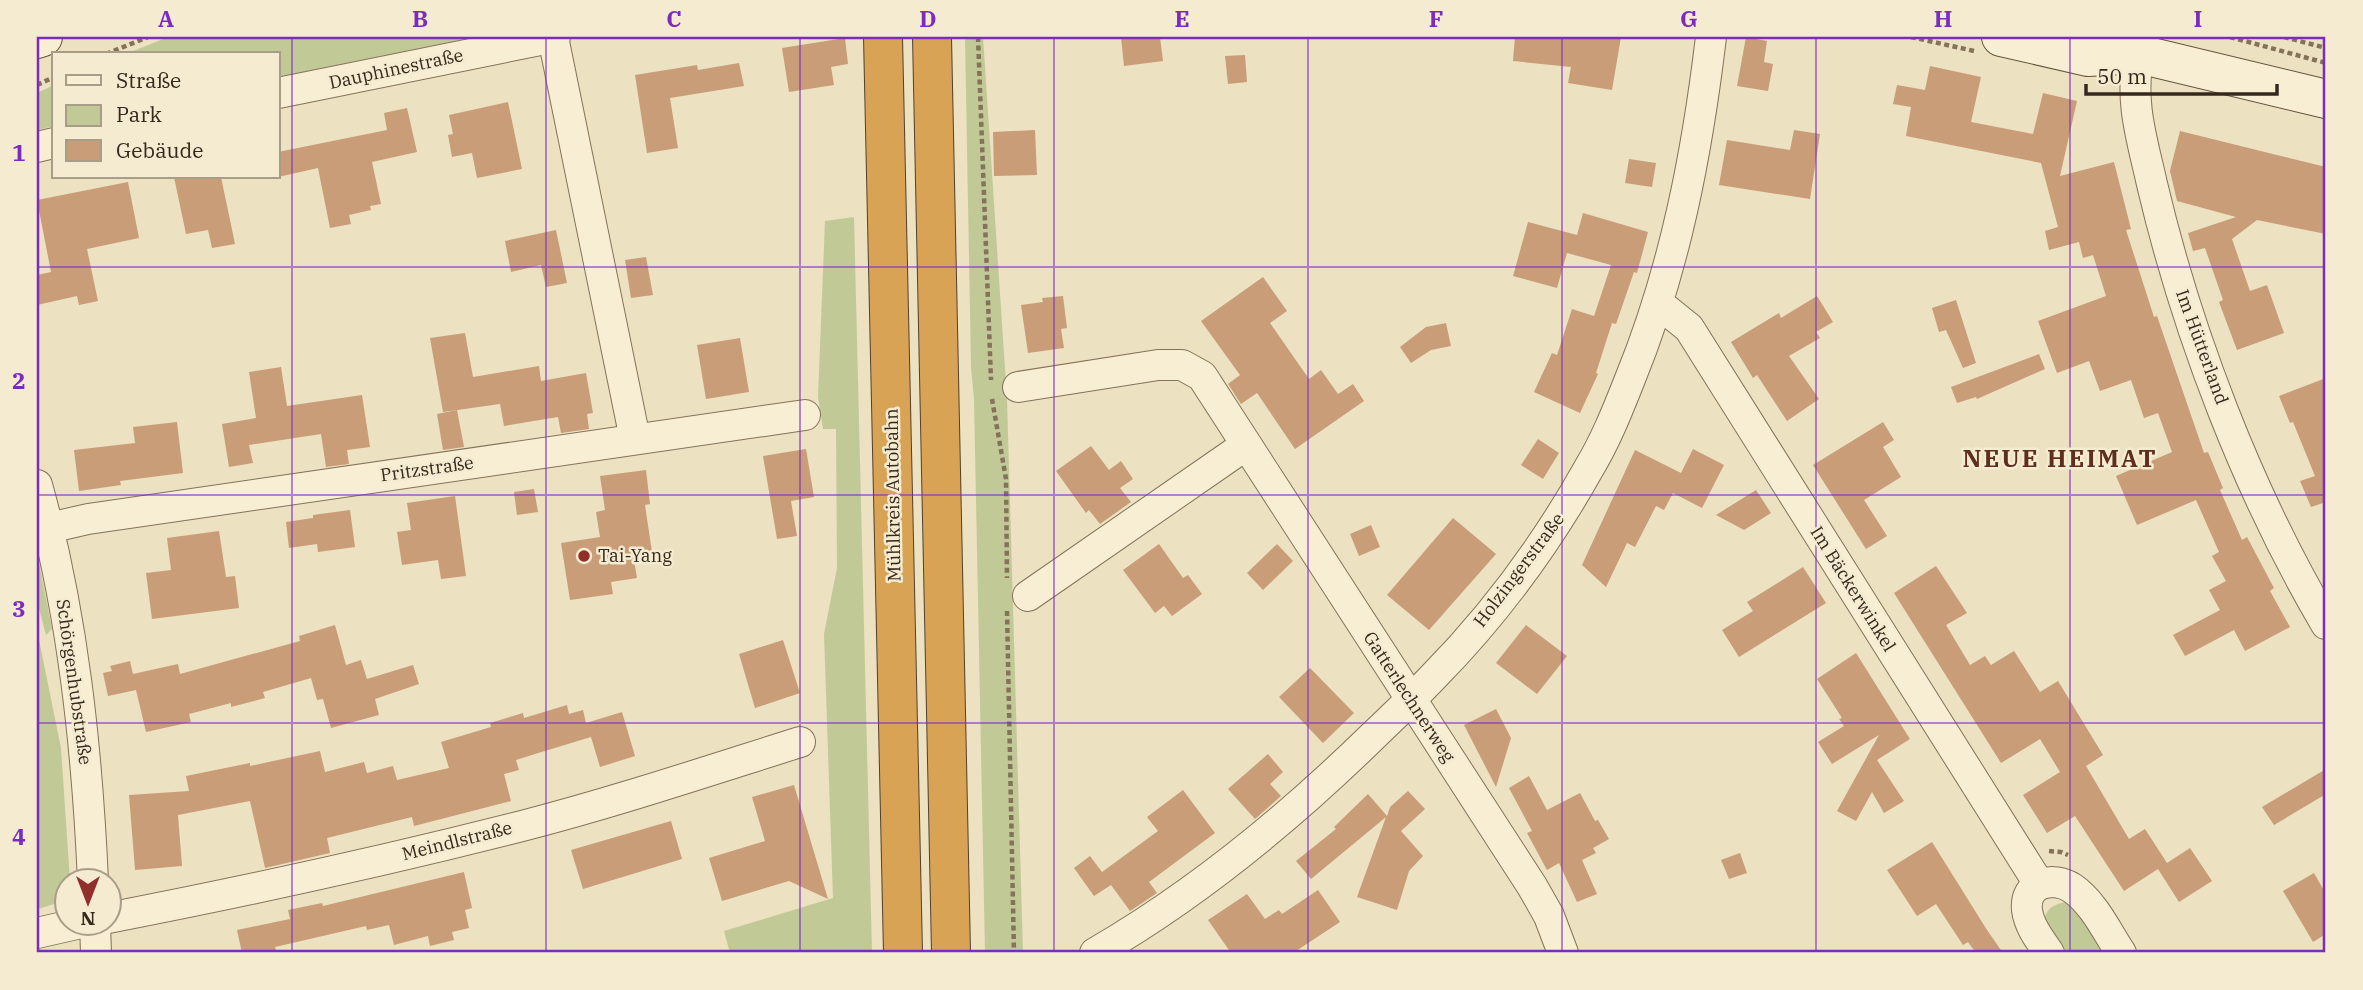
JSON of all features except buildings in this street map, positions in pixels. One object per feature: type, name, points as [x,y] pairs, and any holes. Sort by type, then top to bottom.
[{"type":"highway","name":"Mühlkreis Autobahn","points":[[883,37],[903,953]]},
{"type":"highway","points":[[932,37],[951,953]]},
{"type":"main road","points":[[37,39],[44,37]]},
{"type":"main road","points":[[2001,37],[2088,57],[2128,45],[2326,99]]},
{"type":"street","points":[[554,37],[635,439]]},
{"type":"street","name":"Dauphinestraße","points":[[280,93],[554,37]]},
{"type":"street","name":"Holzingerstraße","points":[[1095,953],[1139,928],[1259,841],[1325,783],[1435,676],[1488,615],[1562,514],[1591,466],[1618,409],[1658,303],[1685,201],[1711,37]]},
{"type":"street","name":"Im Hütterland","points":[[2128,45],[2135,107],[2163,229],[2180,287],[2208,367],[2257,488],[2326,624]]},
{"type":"street","name":"Im Bäckerwinkel","points":[[1658,303],[1689,328],[2039,884]]},
{"type":"street","name":"Gatterlechnerweg","points":[[1018,387],[1158,365],[1182,365],[1202,376],[1532,886],[1549,916],[1563,953]]},
{"type":"street","name":"Pritzstraße","points":[[49,528],[89,519],[805,415]]},
{"type":"street","points":[[1014,596],[1246,445]]},
{"type":"street","name":"Schörgenhubstraße","points":[[37,485],[49,528],[68,627],[81,716],[92,867]]},
{"type":"street","name":"Meindlstraße","points":[[122,915],[397,856],[523,825],[634,794],[800,742]]},
{"type":"street","points":[[2049,953],[2037,936],[2027,907],[2030,893],[2039,884],[2058,881],[2074,890],[2088,903],[2121,953]]},
{"type":"path","points":[[111,52],[148,37]]},
{"type":"path","points":[[978,37],[991,392],[1006,478],[1014,596],[1014,953]]},
{"type":"path","points":[[2230,37],[2326,63]]},
{"type":"path","points":[[2284,37],[2326,48]]},
{"type":"path","points":[[2046,852],[2062,852],[2077,861]]},
{"type":"green space","points":[[168,37],[476,37],[280,77],[280,52],[131,52]]},
{"type":"green space","points":[[965,37],[983,37],[1007,399],[1023,953],[985,953]]},
{"type":"green space","points":[[52,86],[52,126],[37,130],[37,93]]},
{"type":"green space","points":[[854,217],[872,953],[730,953],[724,931],[833,898],[824,634],[837,568],[836,429],[823,429],[818,397],[825,221]]},
{"type":"green space","points":[[37,553],[52,629],[46,635],[37,601]]},
{"type":"green space","points":[[37,630],[61,748],[69,867],[52,867],[52,904],[37,909]]},
{"type":"green space","points":[[2067,902],[2076,905],[2110,953],[2061,953],[2044,920],[2052,907]]},
{"type":"place","name":"Tai-Yang","points":[[584,556]]},
{"type":"district","name":"NEUE HEIMAT","points":[[2060,459]]}]
